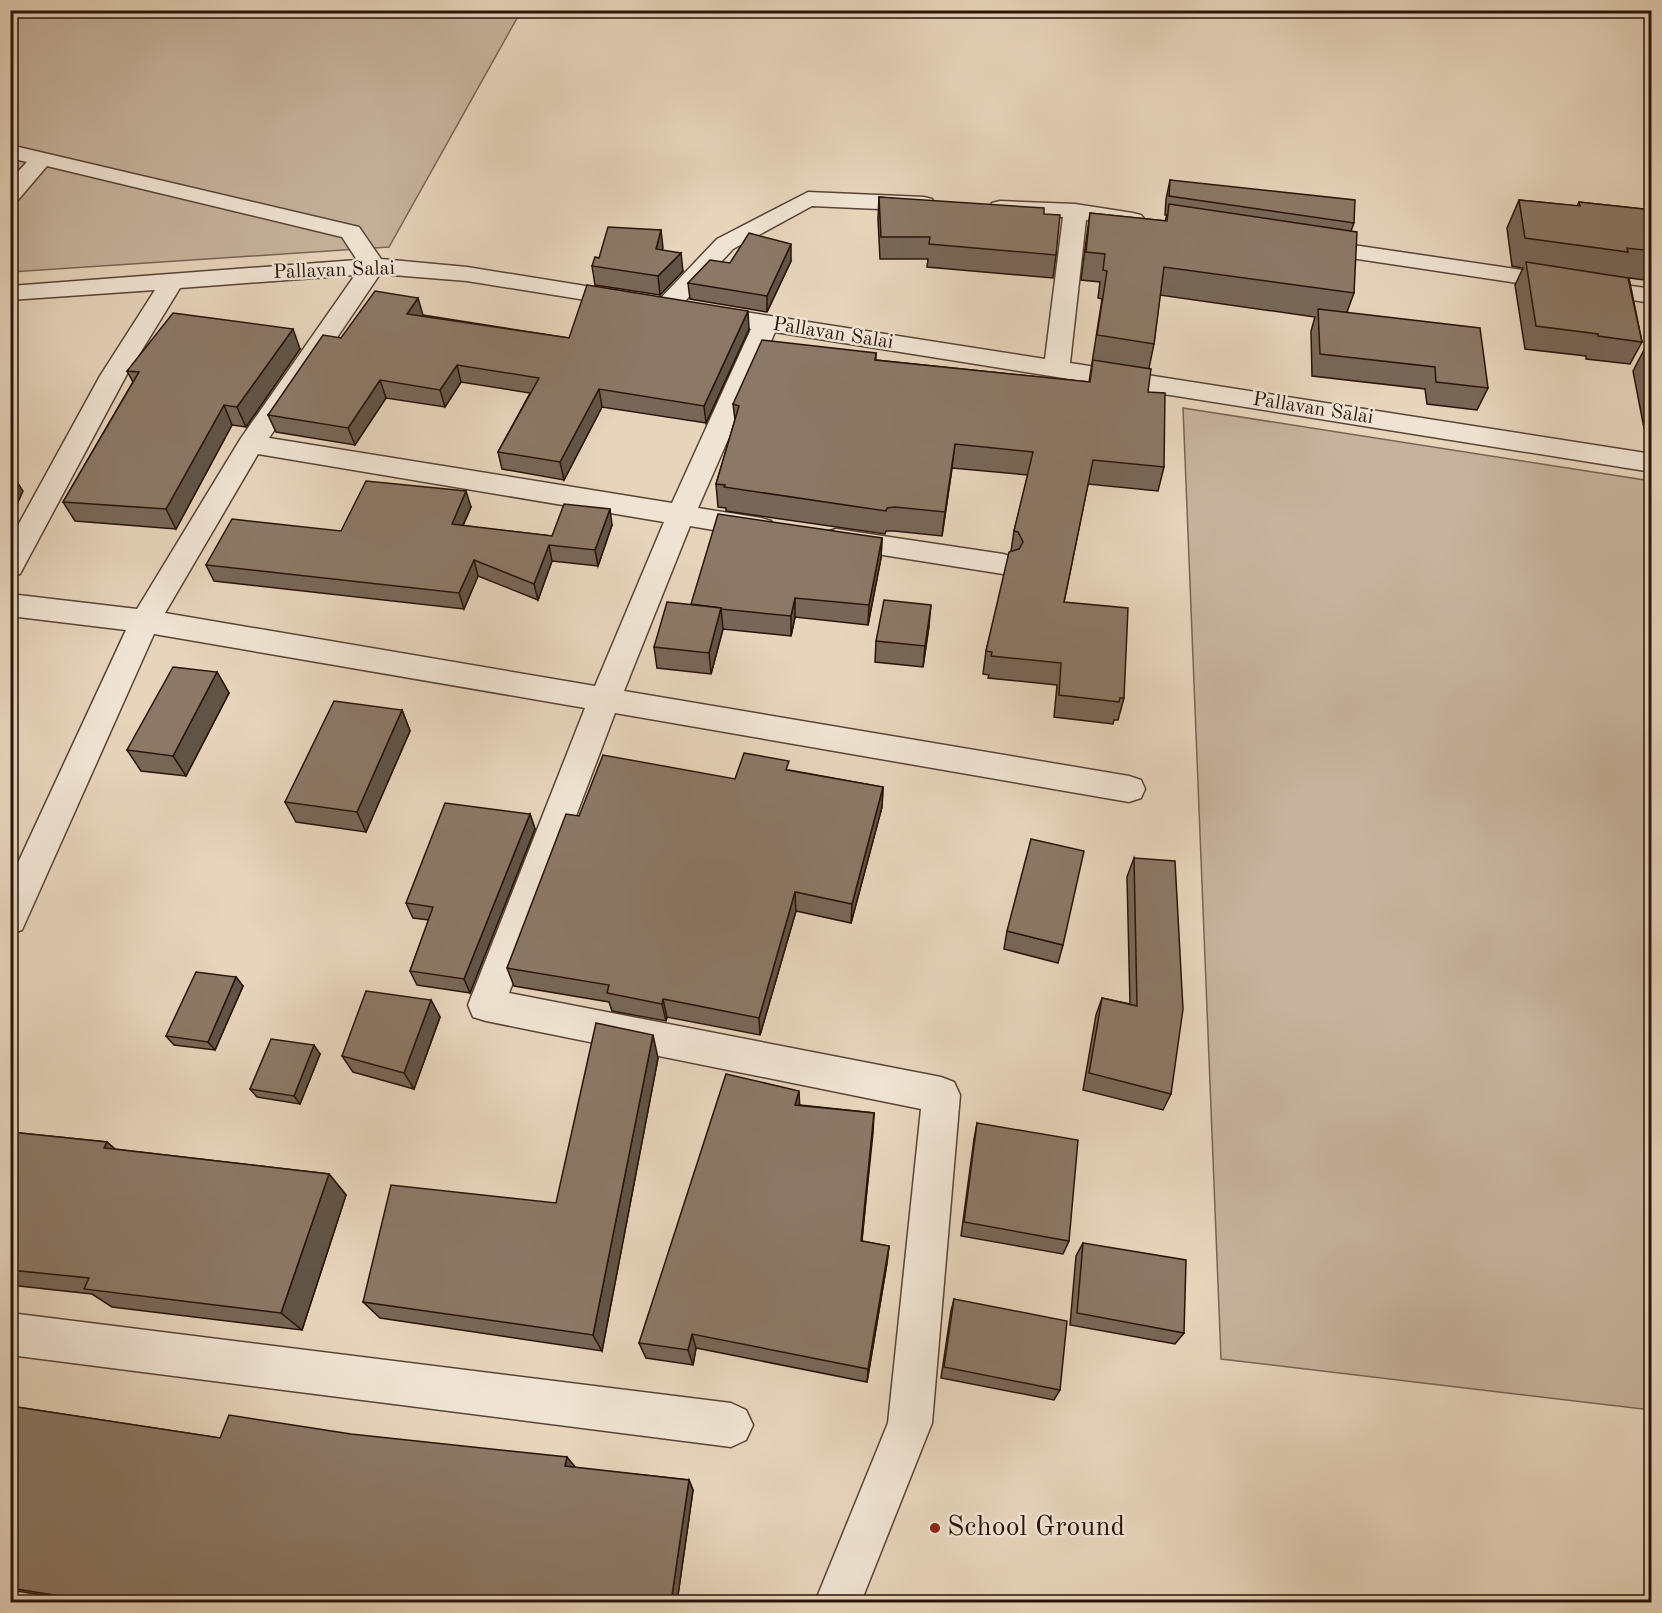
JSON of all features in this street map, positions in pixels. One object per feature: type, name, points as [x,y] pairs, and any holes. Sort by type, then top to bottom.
[{"type":"street","points":[[10,151],[351,232],[373,266],[251,444],[145,621],[10,919]]},
{"type":"street","points":[[10,195],[43,157]]},
{"type":"street","points":[[667,306],[724,244],[808,199],[947,205]]},
{"type":"street","points":[[982,207],[1074,211],[1157,223]]},
{"type":"street","points":[[1057,368],[1074,211]]},
{"type":"street","points":[[1286,242],[1652,296]]},
{"type":"street","name":"Pallavan Salai","points":[[10,293],[373,266],[467,274],[766,324],[1652,463]]},
{"type":"street","points":[[10,567],[113,376],[172,281]]},
{"type":"street","points":[[766,324],[680,516],[604,701],[486,1005],[941,1095],[910,1422],[838,1602]]},
{"type":"street","points":[[251,444],[680,516],[1004,564]]},
{"type":"street","points":[[10,605],[145,621],[1130,789]]},
{"type":"street","points":[[10,1334],[731,1425]]},
{"type":"shaded area","points":[[11,11],[521,11],[389,247],[11,272]]},
{"type":"shaded area","points":[[1183,408],[1651,481],[1651,1410],[1221,1359]]},
{"type":"building","points":[[1170,180],[1355,200],[1354,223],[1169,196]]},
{"type":"building","points":[[879,197],[1044,208],[1044,214],[1060,215],[1056,255],[929,244],[930,237],[881,237]]},
{"type":"building","points":[[1519,200],[1580,206],[1579,202],[1652,210],[1652,251],[1627,248],[1628,252],[1525,238]]},
{"type":"building","points":[[1169,204],[1357,232],[1354,293],[1164,267],[1154,344],[1097,335],[1107,271],[1103,270],[1105,254],[1086,252],[1090,213],[1167,221]]},
{"type":"building","points":[[608,227],[661,230],[656,249],[681,253],[658,276],[592,266],[595,257],[599,258]]},
{"type":"building","points":[[749,233],[791,244],[767,296],[688,283],[710,260],[730,263]]},
{"type":"building","points":[[1526,262],[1628,278],[1642,342],[1536,326]]},
{"type":"building","points":[[587,285],[748,311],[704,406],[599,389],[560,462],[498,452],[539,378],[457,365],[440,390],[380,380],[348,428],[268,415],[323,335],[341,338],[375,291],[418,298],[407,314],[569,338]]},
{"type":"building","points":[[1318,309],[1480,328],[1488,388],[1436,382],[1435,367],[1320,354]]},
{"type":"building","points":[[173,313],[293,329],[237,407],[224,405],[166,509],[63,502],[139,372],[127,371]]},
{"type":"building","points":[[762,340],[876,353],[875,360],[1090,382],[1093,360],[1151,369],[1148,392],[1165,393],[1164,467],[1093,460],[1064,602],[1128,608],[1124,698],[1120,698],[1119,702],[1059,695],[1061,663],[991,656],[992,652],[986,651],[1009,552],[1019,549],[1023,542],[1018,532],[1014,531],[1033,452],[955,444],[945,512],[895,507],[887,508],[886,511],[716,484],[739,406],[733,404]]},
{"type":"building","points":[[1645,348],[1652,349],[1652,376]]},
{"type":"building","points":[[366,481],[466,491],[452,524],[552,536],[564,504],[610,509],[595,550],[549,545],[534,584],[474,560],[459,593],[206,565],[232,519],[341,531]]},
{"type":"building","points":[[718,514],[882,538],[869,605],[795,598],[791,616],[691,604]]},
{"type":"building","points":[[884,600],[931,605],[925,646],[876,641]]},
{"type":"building","points":[[667,602],[721,608],[709,653],[654,647]]},
{"type":"building","points":[[173,667],[217,672],[173,756],[127,750]]},
{"type":"building","points":[[334,701],[402,710],[357,812],[285,802]]},
{"type":"building","points":[[744,753],[789,761],[786,770],[883,787],[852,904],[795,892],[759,1018],[663,999],[662,1004],[607,993],[609,985],[507,968],[566,814],[579,816],[603,755],[735,779]]},
{"type":"building","points":[[445,803],[530,814],[464,979],[410,971],[433,907],[406,903]]},
{"type":"building","points":[[1031,839],[1084,851],[1063,945],[1007,931]]},
{"type":"building","points":[[1134,858],[1175,861],[1183,1009],[1171,1094],[1089,1073],[1102,998],[1137,1006]]},
{"type":"building","points":[[196,972],[236,977],[208,1042],[166,1036]]},
{"type":"building","points":[[366,991],[431,1000],[404,1073],[342,1056]]},
{"type":"building","points":[[596,1023],[653,1035],[593,1335],[363,1302],[391,1185],[556,1203]]},
{"type":"building","points":[[271,1039],[314,1045],[294,1096],[250,1089]]},
{"type":"building","points":[[726,1074],[799,1091],[795,1105],[874,1113],[861,1241],[889,1246],[868,1369],[692,1334],[688,1350],[639,1343]]},
{"type":"building","points":[[977,1123],[1078,1140],[1069,1241],[964,1222]]},
{"type":"building","points":[[10,1132],[107,1142],[104,1148],[329,1174],[281,1313],[84,1289],[89,1278],[10,1270]]},
{"type":"building","points":[[1083,1243],[1186,1260],[1184,1333],[1077,1313]]},
{"type":"building","points":[[954,1299],[1067,1321],[1060,1390],[944,1367]]},
{"type":"building","points":[[10,1406],[220,1438],[229,1415],[351,1434],[567,1457],[565,1466],[689,1480],[671,1602],[98,1602],[10,1588]]},
{"type":"waterway","points":[[10,11],[15,10]]},
{"type":"place","name":"School Ground","points":[[935,1528]]}]
